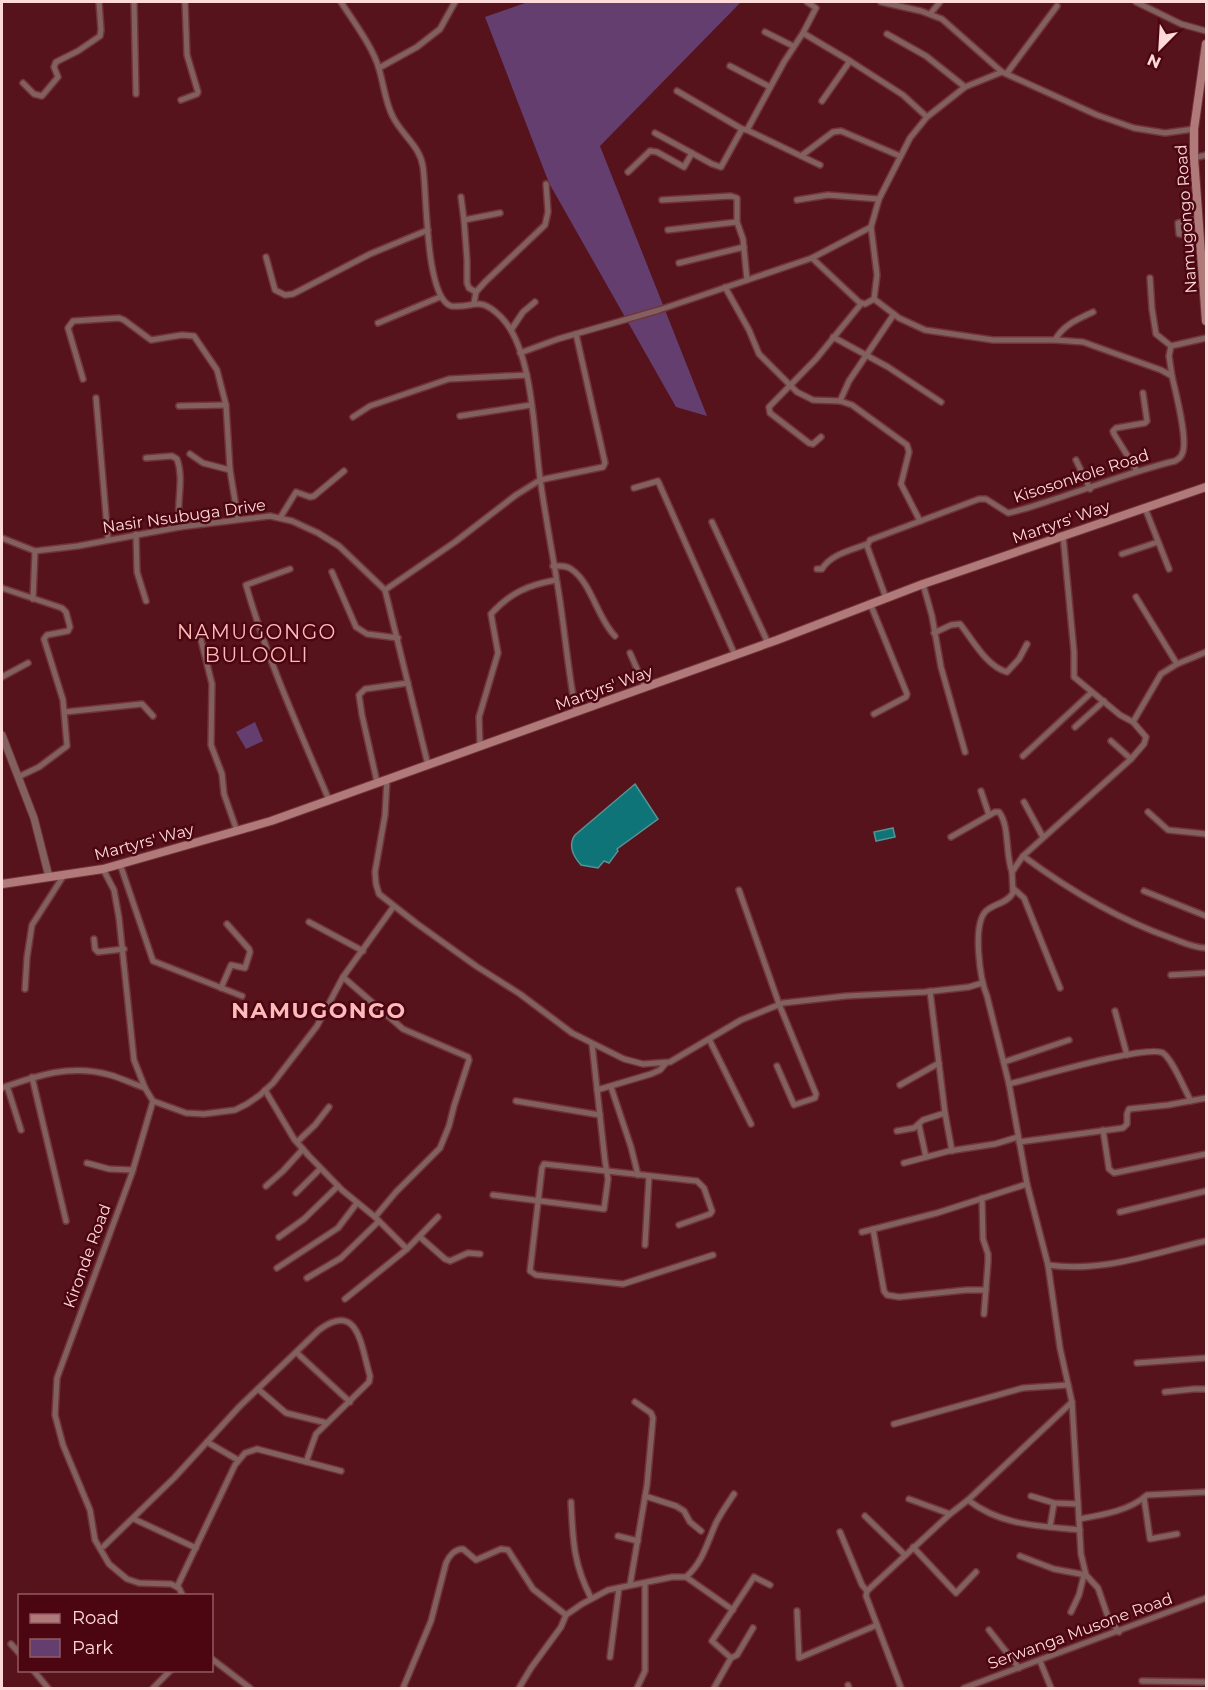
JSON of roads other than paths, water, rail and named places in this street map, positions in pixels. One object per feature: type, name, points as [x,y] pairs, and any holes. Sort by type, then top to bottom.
[{"type":"main road","name":"Namugongo Road","points":[[1206,45],[1203,84],[1194,129],[1194,158],[1206,321]]},
{"type":"main road","name":"Martyrs' Way","points":[[2,884],[103,869],[237,831],[735,656],[923,584],[1206,487]]},
{"type":"street","points":[[23,83],[34,94],[42,96],[58,77],[54,67],[56,62],[78,51],[98,37],[101,30],[99,2]]},
{"type":"street","points":[[134,2],[136,94]]},
{"type":"street","points":[[181,100],[198,92],[187,55],[185,2]]},
{"type":"street","points":[[341,2],[379,68],[393,116],[421,159],[434,275],[440,297],[444,303],[451,306],[474,303],[490,308],[511,330],[520,353],[527,375],[540,480],[576,712]]},
{"type":"street","points":[[379,68],[417,47],[440,29],[455,2]]},
{"type":"street","points":[[655,133],[717,167],[721,166],[803,33],[816,8],[807,2]]},
{"type":"street","points":[[881,2],[930,14],[950,24],[1005,73],[1081,108],[1134,128],[1165,133],[1194,129]]},
{"type":"street","points":[[930,14],[940,2]]},
{"type":"street","points":[[1136,2],[1181,24],[1206,31]]},
{"type":"street","points":[[1151,9],[1156,2]]},
{"type":"street","points":[[874,299],[877,275],[871,227],[879,199],[910,138],[927,117],[965,87],[1005,73],[1057,6]]},
{"type":"street","points":[[765,32],[793,46]]},
{"type":"street","points":[[803,33],[903,95],[927,117]]},
{"type":"street","points":[[887,34],[926,56],[965,87]]},
{"type":"street","points":[[822,101],[850,61]]},
{"type":"street","points":[[730,66],[770,87]]},
{"type":"street","points":[[676,91],[745,129],[819,165]]},
{"type":"street","points":[[801,156],[833,132],[841,131],[900,156]]},
{"type":"street","points":[[628,172],[650,151],[657,152],[684,167],[692,153]]},
{"type":"street","points":[[1194,158],[1206,155]]},
{"type":"street","points":[[474,303],[476,292],[545,225],[548,212],[546,184]]},
{"type":"street","points":[[797,201],[828,195],[879,199]]},
{"type":"street","points":[[662,200],[731,196],[737,198],[737,222],[744,247],[747,280]]},
{"type":"street","points":[[461,197],[467,283],[469,288],[476,292]]},
{"type":"street","points":[[464,220],[500,213]]},
{"type":"street","points":[[1198,219],[1178,223],[1179,234],[1199,235]]},
{"type":"street","points":[[668,230],[737,222]]},
{"type":"street","points":[[520,353],[659,310],[812,258],[871,227]]},
{"type":"street","points":[[266,257],[275,290],[285,295],[293,294],[370,254],[428,230]]},
{"type":"street","points":[[679,262],[744,247]]},
{"type":"street","points":[[812,258],[861,304]]},
{"type":"street","points":[[1150,278],[1156,334],[1171,346],[1206,338]]},
{"type":"street","points":[[725,287],[749,330],[759,354],[791,386],[807,399],[840,401],[852,405],[907,445],[909,452],[901,484],[920,521]]},
{"type":"street","points":[[378,323],[440,297]]},
{"type":"street","points":[[821,437],[813,444],[808,443],[769,410],[771,404],[791,386],[861,304],[874,299]]},
{"type":"street","points":[[874,299],[908,323],[925,330],[985,339],[1055,340],[1091,344],[1172,376]]},
{"type":"street","points":[[511,330],[523,312],[536,302]]},
{"type":"street","points":[[1055,340],[1065,326],[1093,312]]},
{"type":"street","points":[[840,401],[849,381],[894,314]]},
{"type":"street","points":[[83,379],[68,328],[70,324],[78,320],[122,319],[151,339],[186,334],[197,339],[217,370],[226,405],[230,470],[238,519]]},
{"type":"street","points":[[428,765],[385,590],[540,480],[598,469],[604,465],[576,334]]},
{"type":"street","points":[[833,338],[888,367],[941,402]]},
{"type":"street","name":"Kisosonkole Road","points":[[817,569],[822,569],[836,556],[867,544],[870,540],[979,499],[986,499],[1008,513],[1175,461],[1184,450],[1169,356],[1171,346]]},
{"type":"street","points":[[353,417],[369,406],[449,379],[527,375]]},
{"type":"street","points":[[1137,471],[1113,430],[1147,421],[1143,393]]},
{"type":"street","points":[[96,398],[108,539]]},
{"type":"street","points":[[179,406],[226,405]]},
{"type":"street","points":[[460,416],[531,405]]},
{"type":"street","points":[[190,454],[203,463],[230,470]]},
{"type":"street","points":[[147,458],[172,456],[177,459],[180,527]]},
{"type":"street","points":[[1076,460],[1090,489]]},
{"type":"street","points":[[280,518],[296,492],[310,497],[314,496],[344,471]]},
{"type":"street","points":[[634,489],[658,481],[735,656]]},
{"type":"street","points":[[1145,508],[1168,569]]},
{"type":"street","name":"Nasir Nsubuga Drive","points":[[2,538],[35,551],[78,546],[180,527],[270,516],[307,527],[333,541],[385,590]]},
{"type":"street","points":[[712,522],[768,644]]},
{"type":"street","points":[[135,534],[137,572],[146,601]]},
{"type":"street","points":[[1012,872],[1023,856],[1131,759],[1146,741],[1146,737],[1133,722],[1120,715],[1074,677],[1074,652],[1063,535]]},
{"type":"street","points":[[1122,554],[1158,543]]},
{"type":"street","points":[[867,544],[886,598]]},
{"type":"street","points":[[33,599],[35,551]]},
{"type":"street","points":[[553,566],[565,566],[577,574],[615,636]]},
{"type":"street","points":[[290,569],[246,585],[272,666],[329,800]]},
{"type":"street","points":[[332,572],[356,627],[367,634],[398,638]]},
{"type":"street","points":[[480,746],[479,717],[498,653],[491,614],[502,601],[521,589],[556,580]]},
{"type":"street","points":[[923,584],[932,616],[940,667],[964,752]]},
{"type":"street","points":[[2,588],[64,610],[70,627],[68,631],[47,634],[44,639],[65,712],[68,742],[66,748],[39,767],[18,777]]},
{"type":"street","points":[[1136,597],[1177,664]]},
{"type":"street","points":[[870,603],[907,694],[906,697],[874,714]]},
{"type":"street","points":[[933,633],[951,625],[960,624],[990,662],[1007,672],[1027,644]]},
{"type":"street","points":[[199,632],[212,684],[212,745],[222,774],[224,794],[237,831]]},
{"type":"street","points":[[1133,722],[1161,674],[1177,664],[1206,652]]},
{"type":"street","points":[[630,653],[645,687]]},
{"type":"street","points":[[2,677],[28,663]]},
{"type":"street","points":[[377,782],[359,695],[364,689],[408,682]]},
{"type":"street","points":[[1023,756],[1092,692]]},
{"type":"street","points":[[1075,727],[1104,701]]},
{"type":"street","points":[[65,712],[142,704],[153,716]]},
{"type":"street","points":[[2,735],[4,753],[18,777],[34,818],[49,877]]},
{"type":"street","points":[[1111,741],[1131,759]]},
{"type":"street","points":[[387,779],[385,815],[375,879],[379,894],[572,1033],[612,1054],[634,1062],[666,1063],[674,1060],[741,1020],[779,1004],[846,996],[969,987],[982,983]]},
{"type":"street","points":[[981,791],[989,815]]},
{"type":"street","points":[[1024,802],[1044,837]]},
{"type":"street","points":[[951,837],[995,812],[999,812],[1002,816],[1014,889],[1010,898],[986,912],[982,918],[980,956],[982,983],[1004,1062],[1027,1184],[1048,1265],[1060,1348],[1072,1402],[1081,1554],[1085,1575],[1071,1612]]},
{"type":"street","points":[[1148,812],[1168,830],[1206,834]]},
{"type":"street","points":[[1023,856],[1059,882],[1114,914],[1155,933],[1206,948]]},
{"type":"street","points":[[120,864],[152,959],[242,996]]},
{"type":"street","points":[[103,869],[114,890],[124,949],[134,1060],[153,1101],[186,1113],[204,1114],[235,1110],[265,1090],[317,1026],[344,977],[394,906]]},
{"type":"street","points":[[25,989],[32,925],[64,875]]},
{"type":"street","points":[[1014,889],[1024,898],[1060,988]]},
{"type":"street","points":[[739,890],[779,1004],[816,1094],[815,1098],[795,1105],[777,1066]]},
{"type":"street","points":[[1144,891],[1206,916]]},
{"type":"street","points":[[309,922],[363,951]]},
{"type":"street","points":[[221,988],[231,965],[245,968],[250,952],[227,924]]},
{"type":"street","points":[[94,939],[95,949],[98,952],[124,949]]},
{"type":"street","points":[[1171,975],[1206,974]]},
{"type":"street","points":[[307,1278],[340,1258],[376,1220],[396,1192],[440,1148],[470,1064],[468,1058],[403,1029],[344,977]]},
{"type":"street","points":[[930,991],[952,1151]]},
{"type":"street","points":[[1115,1011],[1127,1055]]},
{"type":"street","points":[[710,1039],[751,1124]]},
{"type":"street","points":[[1004,1062],[1069,1040]]},
{"type":"street","points":[[493,1195],[604,1209],[607,1172],[592,1044]]},
{"type":"street","points":[[1009,1084],[1127,1055],[1150,1051],[1161,1052],[1166,1055],[1191,1101]]},
{"type":"street","points":[[597,1090],[656,1072],[666,1063]]},
{"type":"street","points":[[900,1085],[939,1063]]},
{"type":"street","points":[[21,1130],[4,1087],[32,1077],[68,1069],[88,1070],[111,1075],[145,1088]]},
{"type":"street","points":[[32,1077],[66,1221]]},
{"type":"street","points":[[611,1087],[632,1147],[638,1175]]},
{"type":"street","points":[[265,1090],[297,1142],[320,1169],[407,1249]]},
{"type":"street","points":[[904,1163],[952,1151],[1018,1139],[1125,1126],[1129,1109],[1206,1098]]},
{"type":"street","name":"Kironde Road","points":[[153,1101],[133,1170],[57,1378],[55,1415],[63,1445],[90,1510],[95,1540],[109,1564],[127,1579],[139,1583],[171,1584],[177,1587]]},
{"type":"street","points":[[516,1101],[600,1115]]},
{"type":"street","points":[[297,1142],[315,1125],[329,1107]]},
{"type":"street","points":[[897,1131],[919,1125],[923,1120],[945,1113]]},
{"type":"street","points":[[919,1125],[927,1157]]},
{"type":"street","points":[[1103,1130],[1109,1169],[1114,1173],[1206,1154]]},
{"type":"street","points":[[266,1186],[303,1149]]},
{"type":"street","points":[[87,1164],[109,1169],[133,1170]]},
{"type":"street","points":[[679,1225],[711,1213],[712,1208],[704,1188],[697,1181],[544,1164],[537,1201],[531,1274],[623,1284],[713,1255]]},
{"type":"street","points":[[296,1193],[320,1169]]},
{"type":"street","points":[[645,1245],[649,1176]]},
{"type":"street","points":[[862,1232],[937,1213],[1027,1184]]},
{"type":"street","points":[[279,1237],[304,1220],[338,1186]]},
{"type":"street","points":[[1120,1212],[1206,1191]]},
{"type":"street","points":[[981,1198],[982,1239],[988,1254],[984,1314]]},
{"type":"street","points":[[277,1268],[338,1228],[357,1203]]},
{"type":"street","points":[[345,1299],[407,1249],[438,1216]]},
{"type":"street","points":[[873,1229],[884,1291],[887,1295],[899,1297],[986,1290]]},
{"type":"street","points":[[420,1237],[450,1261],[468,1252],[480,1254]]},
{"type":"street","points":[[1048,1265],[1092,1268],[1206,1241]]},
{"type":"street","points":[[104,1546],[134,1519],[258,1389],[331,1321],[339,1319],[351,1323],[356,1330],[370,1376],[366,1387],[314,1437],[306,1462]]},
{"type":"street","points":[[297,1353],[350,1402]]},
{"type":"street","points":[[1137,1363],[1206,1358]]},
{"type":"street","points":[[894,1424],[1023,1388],[1068,1385]]},
{"type":"street","points":[[258,1389],[286,1413],[327,1424]]},
{"type":"street","points":[[1165,1392],[1206,1389]]},
{"type":"street","points":[[630,1585],[645,1496],[652,1418],[651,1413],[635,1402]]},
{"type":"street","points":[[901,1689],[866,1596],[867,1591],[1072,1402]]},
{"type":"street","points":[[207,1442],[238,1460]]},
{"type":"street","points":[[182,1594],[177,1587],[238,1460],[245,1453],[257,1449],[342,1471]]},
{"type":"street","points":[[1080,1519],[1116,1512],[1147,1495],[1206,1492]]},
{"type":"street","points":[[686,1577],[703,1557],[715,1525],[734,1494]]},
{"type":"street","points":[[645,1496],[676,1506],[684,1511],[690,1522],[701,1531]]},
{"type":"street","points":[[1031,1496],[1054,1503],[1078,1504]]},
{"type":"street","points":[[1144,1498],[1150,1539],[1177,1534]]},
{"type":"street","points":[[909,1499],[950,1514]]},
{"type":"street","points":[[968,1500],[985,1512],[1011,1522],[1080,1530]]},
{"type":"street","points":[[571,1502],[574,1554],[581,1579],[591,1598]]},
{"type":"street","points":[[1050,1527],[1054,1503]]},
{"type":"street","points":[[865,1516],[905,1555]]},
{"type":"street","points":[[134,1519],[196,1548]]},
{"type":"street","points":[[840,1532],[867,1591]]},
{"type":"street","points":[[618,1536],[638,1541]]},
{"type":"street","points":[[914,1547],[956,1593],[976,1572]]},
{"type":"street","points":[[403,1689],[431,1621],[446,1563],[450,1556],[458,1550],[463,1549],[476,1560],[501,1550],[508,1550],[532,1589],[566,1615]]},
{"type":"street","points":[[1020,1556],[1054,1569],[1085,1575],[1098,1588],[1108,1617],[1119,1632]]},
{"type":"street","points":[[519,1689],[531,1668],[556,1635],[566,1615],[599,1593],[672,1577],[686,1577],[733,1610]]},
{"type":"street","points":[[731,1658],[712,1641],[754,1577],[770,1585]]},
{"type":"street","points":[[637,1689],[645,1671],[645,1584]]},
{"type":"street","points":[[610,1657],[619,1588]]},
{"type":"street","name":"Serwanga Musone Road","points":[[963,1689],[1206,1598]]},
{"type":"street","points":[[797,1611],[799,1658],[877,1625]]},
{"type":"street","points":[[714,1689],[731,1658],[737,1655],[753,1628]]},
{"type":"street","points":[[989,1630],[1019,1668]]},
{"type":"street","points":[[11,1644],[18,1652]]},
{"type":"street","points":[[213,1660],[250,1689]]},
{"type":"street","points":[[1040,1661],[1051,1689]]},
{"type":"street","points":[[34,1672],[48,1689]]},
{"type":"street","points":[[153,1689],[170,1672]]},
{"type":"street","points":[[1142,1681],[1206,1682]]},
{"type":"water","points":[[635,784],[658,819],[617,849],[618,851],[609,863],[604,861],[598,868],[581,865],[572,850],[575,835]]},
{"type":"water","points":[[893,828],[895,837],[876,841],[874,832]]},
{"type":"district","name":"NAMUGONGO BULOOLI","points":[[257,644]]},
{"type":"district","name":"NAMUGONGO","points":[[319,1010]]}]
